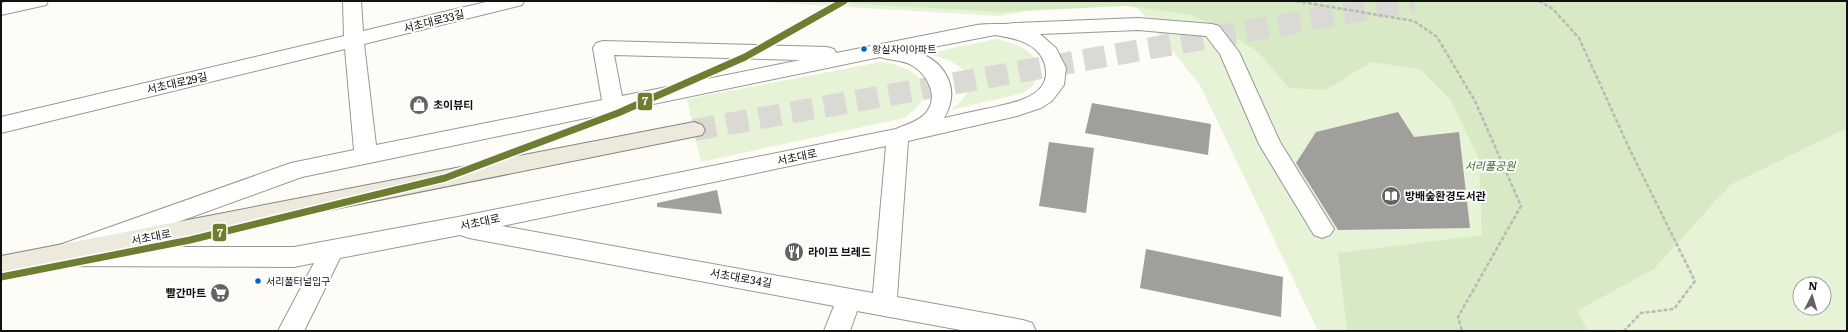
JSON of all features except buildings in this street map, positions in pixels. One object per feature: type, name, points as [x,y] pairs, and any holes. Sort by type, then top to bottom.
[{"type":"main road","name":"서초대로","points":[[1,266],[694,130]]},
{"type":"street","points":[[1,9],[39,1]]},
{"type":"street","points":[[352,1],[354,41],[366,156]]},
{"type":"street","name":"서초대로33길","points":[[354,41],[515,1]]},
{"type":"street","points":[[995,30],[1138,24],[1212,30],[1229,52],[1270,144],[1322,229]]},
{"type":"street","name":"서초대로","points":[[977,31],[1013,31],[1030,37],[1043,45],[1052,56],[1057,69],[1055,82],[1047,94],[1034,103],[1017,109],[898,136],[458,226],[332,250],[294,257],[56,256],[299,169],[866,55],[977,31]]},
{"type":"street","name":"서초대로29길","points":[[1,125],[354,41]]},
{"type":"street","name":"서초대로","points":[[613,106],[603,48],[866,55],[890,53],[919,60],[932,70],[940,81],[943,94],[940,108],[931,120],[916,130],[898,136]]},
{"type":"street","points":[[884,306],[898,136]]},
{"type":"street","name":"서초대로34길","points":[[458,226],[1023,331]]},
{"type":"street","points":[[291,331],[332,250]]},
{"type":"street","points":[[837,331],[850,298]]},
{"type":"path","points":[[1296,1],[1414,21],[1436,37],[1475,101],[1521,206],[1458,317],[1462,331]]},
{"type":"path","points":[[1539,1],[1553,9],[1579,38],[1630,150],[1695,281],[1674,309],[1641,313],[1624,331]]},
{"type":"green space","points":[[745,1],[1079,1],[1001,16]]},
{"type":"green space","name":"서리풀공원","points":[[805,1],[1847,1],[1847,128],[1730,185],[1654,269],[1577,311],[1588,331],[1347,331],[1338,253],[1482,235],[1479,159],[1451,100],[1421,70],[1372,62],[1325,90],[1289,88],[1259,53],[1224,29],[1190,15],[1126,6],[1000,12]]},
{"type":"green space","name":"서리풀공원","points":[[1132,1],[1847,1],[1847,331],[1318,331],[1200,85]]},
{"type":"green space","points":[[995,39],[1018,45],[1028,51],[1035,58],[1039,66],[1039,74],[1034,83],[1023,93],[950,110],[962,100],[968,90],[969,81],[966,73],[959,66],[949,61],[938,56],[925,54]]},
{"type":"green space","points":[[881,62],[894,64],[906,69],[915,75],[921,82],[924,90],[922,99],[916,108],[904,118],[701,162],[687,99]]},
{"type":"tunnel","points":[[694,130],[1414,1]]},
{"type":"transit line","name":"7","points":[[1,277],[190,240],[445,178],[618,113],[745,57],[844,1]]},
{"type":"place","name":"황실자이아파트","points":[[864,49]]},
{"type":"place","name":"초이뷰티","points":[[419,105]]},
{"type":"place","name":"방배숲환경도서관","points":[[1391,196]]},
{"type":"place","name":"라이프 브레드","points":[[794,252]]},
{"type":"place","name":"서리풀터널입구","points":[[258,281]]},
{"type":"place","name":"빨간마트","points":[[220,293]]}]
